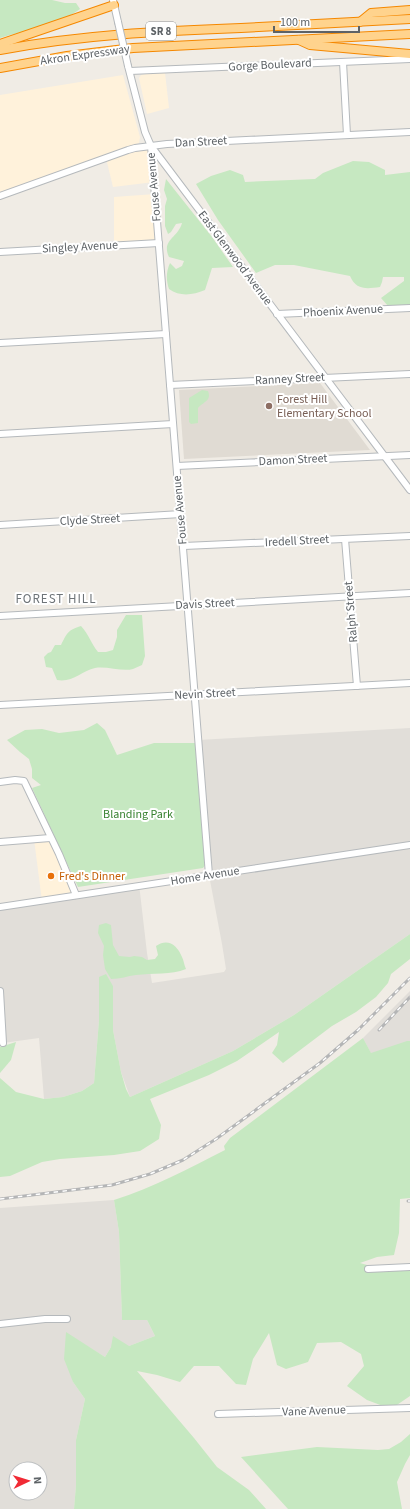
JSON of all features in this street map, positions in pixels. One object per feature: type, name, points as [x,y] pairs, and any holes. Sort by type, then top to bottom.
[{"type":"highway","points":[[0,44],[114,2]]},
{"type":"highway","points":[[360,22],[370,13],[410,10]]},
{"type":"highway","name":"Akron Expressway","points":[[0,50],[102,36],[162,31],[410,19]]},
{"type":"highway","name":"Akron Expressway","points":[[0,68],[110,50],[162,46],[410,34]]},
{"type":"highway","points":[[297,39],[310,45],[410,54]]},
{"type":"street","name":"East Glenwood Avenue","points":[[114,2],[145,132],[151,146],[410,490]]},
{"type":"street","name":"Gorge Boulevard","points":[[129,69],[410,60]]},
{"type":"street","points":[[343,62],[347,135]]},
{"type":"street","name":"Dan Street","points":[[0,196],[128,150],[151,146],[410,132]]},
{"type":"street","name":"Fouse Avenue","points":[[151,146],[209,874]]},
{"type":"street","name":"Singley Avenue","points":[[0,252],[159,243]]},
{"type":"street","name":"Phoenix Avenue","points":[[277,314],[410,308]]},
{"type":"street","points":[[0,343],[166,334]]},
{"type":"street","name":"Ranney Street","points":[[170,385],[410,374]]},
{"type":"street","points":[[0,434],[173,424]]},
{"type":"street","name":"Damon Street","points":[[176,466],[410,455]]},
{"type":"street","name":"Clyde Street","points":[[0,525],[181,514]]},
{"type":"street","name":"Iredell Street","points":[[184,546],[410,536]]},
{"type":"street","name":"Ralph Street","points":[[345,539],[357,686]]},
{"type":"street","name":"Davis Street","points":[[0,616],[188,604],[410,593]]},
{"type":"street","name":"Nevin Street","points":[[0,705],[410,683]]},
{"type":"street","points":[[0,782],[15,780],[24,781],[76,895]]},
{"type":"street","points":[[0,842],[50,838]]},
{"type":"street","name":"Home Avenue","points":[[0,907],[209,874],[410,845]]},
{"type":"street","points":[[0,991],[3,1043]]},
{"type":"street","points":[[368,1269],[410,1267]]},
{"type":"street","points":[[0,1324],[45,1319],[67,1319]]},
{"type":"street","name":"Vane Avenue","points":[[218,1414],[410,1408]]},
{"type":"shaded area","points":[[150,73],[165,73],[169,108],[147,114],[139,78],[141,75]]},
{"type":"shaded area","points":[[123,75],[140,137],[139,143],[0,192],[0,95]]},
{"type":"shaded area","points":[[151,146],[154,182],[113,187],[106,158]]},
{"type":"shaded area","points":[[155,194],[159,243],[114,245],[114,197]]},
{"type":"shaded area","points":[[320,383],[370,450],[184,459],[179,390]]},
{"type":"shaded area","points":[[410,728],[410,934],[294,1015],[233,1051],[130,1097],[121,1072],[113,1030],[113,986],[99,977],[99,1020],[94,1083],[82,1091],[63,1097],[44,1099],[39,1038],[3,1043],[0,991],[0,907],[139,884],[152,983],[224,972],[226,969],[209,875],[198,740]]},
{"type":"shaded area","points":[[50,838],[76,895],[42,901],[34,839]]},
{"type":"shaded area","points":[[410,991],[410,1160],[384,1079],[363,1038]]},
{"type":"shaded area","points":[[114,1200],[119,1232],[122,1320],[147,1320],[155,1336],[129,1346],[111,1347],[105,1357],[66,1333],[73,1382],[85,1399],[76,1440],[76,1485],[74,1509],[0,1509],[0,1208]]},
{"type":"green space","points":[[0,0],[52,0],[65,3],[76,3],[80,9],[72,15],[52,23],[0,38]]},
{"type":"green space","points":[[353,161],[369,162],[385,170],[385,175],[410,172],[410,306],[388,306],[381,298],[404,281],[404,277],[383,277],[380,287],[362,288],[352,281],[350,276],[294,265],[275,265],[256,273],[218,220],[196,184],[211,176],[230,170],[243,175],[245,182],[315,179],[323,173]]},
{"type":"green space","points":[[166,179],[212,237],[233,267],[212,268],[205,290],[196,293],[182,294],[173,292],[168,286],[167,273],[170,263],[176,269],[182,266],[184,261],[169,257],[167,251],[167,247],[171,239],[182,223],[176,224],[168,234],[165,226],[165,206],[167,199],[164,190]]},
{"type":"green space","points":[[202,390],[208,391],[209,397],[198,408],[198,423],[191,424],[189,422],[189,398]]},
{"type":"green space","points":[[126,615],[142,615],[145,656],[142,665],[129,670],[95,668],[67,680],[57,680],[52,668],[46,667],[44,657],[51,652],[55,645],[61,645],[73,629],[81,626],[98,652],[113,650],[117,637],[117,630]]},
{"type":"green space","name":"Blanding Park","points":[[97,723],[105,730],[117,755],[154,743],[196,743],[205,865],[203,868],[78,887],[32,788],[41,785],[32,778],[32,769],[29,759],[7,740],[25,730],[42,729],[59,733],[84,730]]},
{"type":"green space","points":[[106,923],[111,925],[113,945],[119,956],[142,957],[147,960],[155,959],[158,955],[156,946],[168,943],[172,944],[178,949],[183,958],[186,969],[162,974],[136,975],[111,979],[105,969],[103,955],[104,946],[98,933],[99,925]]},
{"type":"green space","points":[[410,934],[410,959],[391,974],[388,983],[376,997],[356,1012],[332,1026],[283,1063],[272,1053],[277,1045],[279,1032],[237,1061],[209,1075],[150,1099],[161,1125],[159,1139],[140,1151],[42,1162],[10,1176],[0,1177],[0,1078],[16,1092],[44,1099],[63,1097],[82,1091],[94,1083],[99,1020],[99,977],[106,974],[113,986],[113,1030],[121,1072],[130,1097],[233,1051],[294,1015]]},
{"type":"green space","points":[[363,1038],[371,1053],[410,1041],[410,1198],[400,1199],[399,1233],[394,1255],[377,1257],[360,1263],[388,1271],[410,1270],[410,1396],[391,1409],[367,1400],[347,1386],[364,1366],[361,1354],[341,1342],[317,1343],[308,1362],[286,1369],[277,1365],[269,1333],[253,1359],[246,1385],[236,1384],[219,1366],[194,1366],[180,1382],[137,1371],[217,1467],[249,1490],[266,1509],[74,1509],[76,1485],[76,1440],[85,1399],[73,1382],[64,1359],[66,1332],[105,1357],[111,1347],[113,1336],[129,1346],[155,1336],[147,1320],[122,1320],[119,1232],[114,1200],[184,1171],[225,1150],[224,1146],[230,1138]]},
{"type":"green space","points":[[16,1042],[11,1060],[0,1073],[0,1047]]},
{"type":"green space","points":[[410,1434],[410,1455],[397,1482],[402,1509],[288,1509],[241,1457],[317,1447],[378,1450],[389,1449],[401,1442]]},
{"type":"railway","points":[[0,1199],[112,1185],[150,1174],[183,1160],[216,1139],[320,1063],[358,1030],[410,978]]},
{"type":"railway","points":[[379,1030],[410,997]]},
{"type":"place","name":"Forest Hill Elementary School","points":[[269,406]]},
{"type":"place","name":"Fred's Dinner","points":[[51,876]]},
{"type":"district","name":"FOREST HILL","points":[[56,599]]}]
